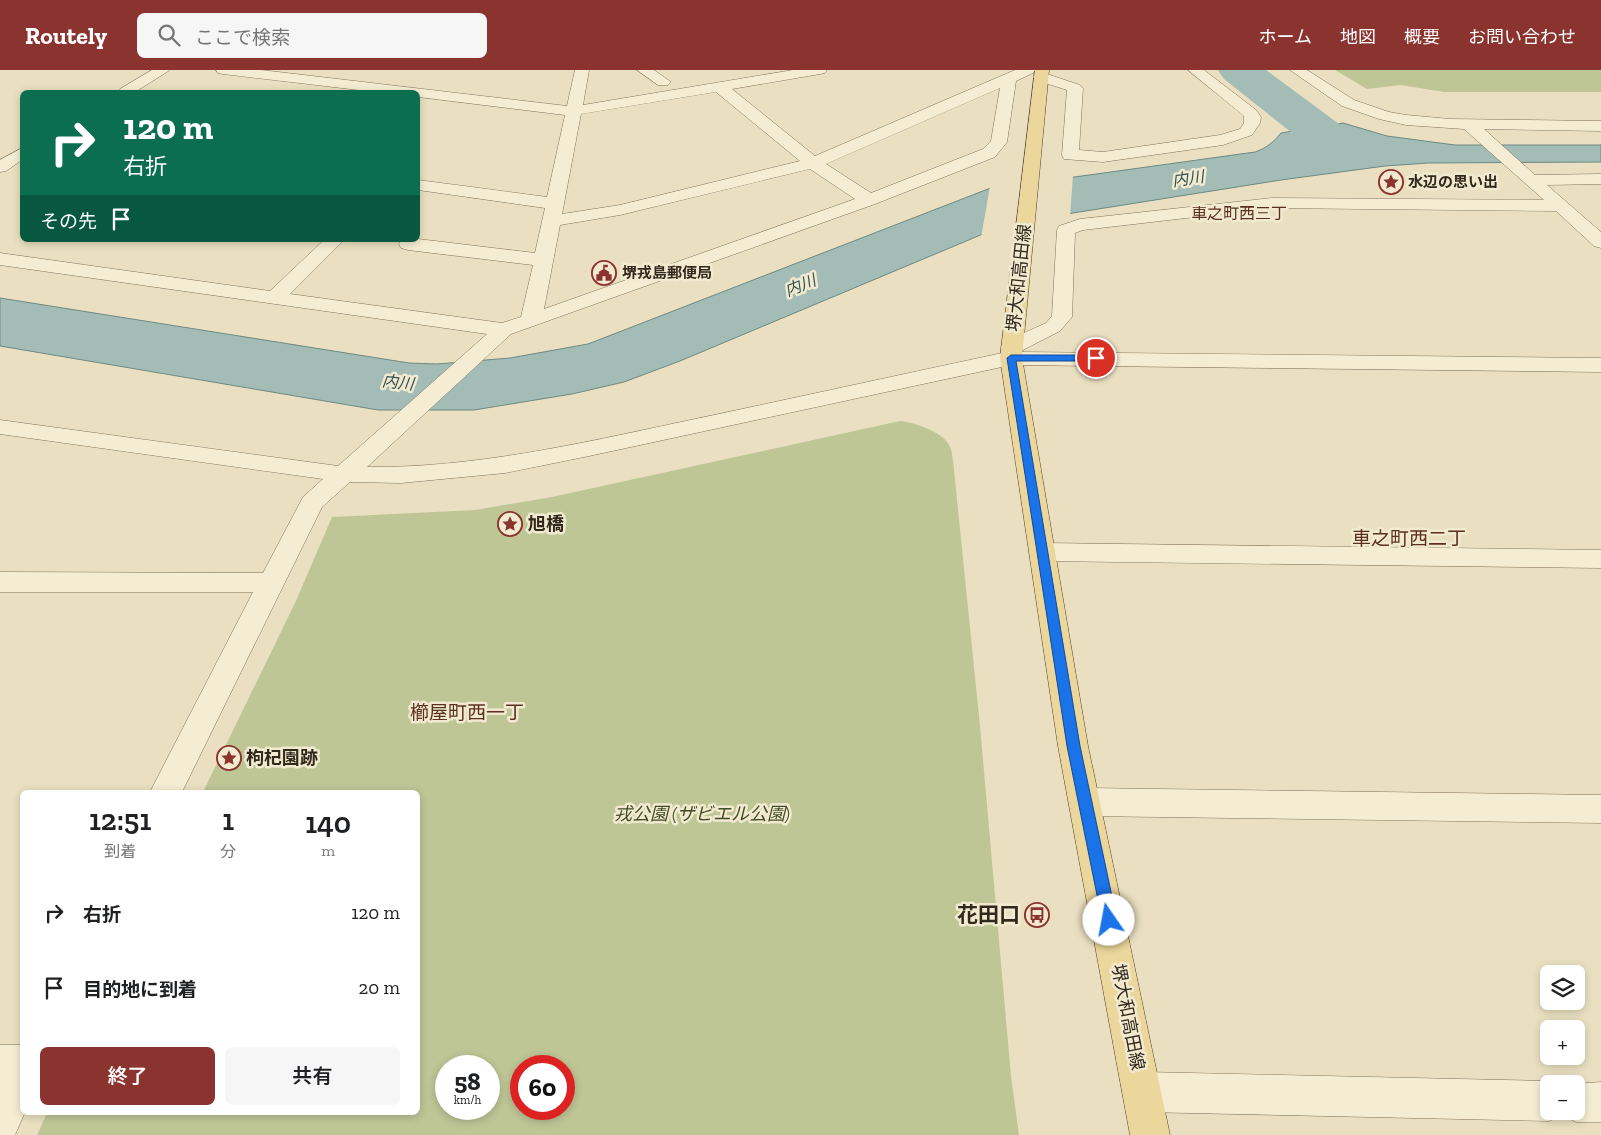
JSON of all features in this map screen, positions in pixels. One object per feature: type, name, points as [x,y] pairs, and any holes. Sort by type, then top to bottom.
[{"type":"main road","name":"堺大和高田線","points":[[1037,72],[1030,175],[1012,353],[1074,746],[1150,1135]]},
{"type":"street","points":[[128,90],[163,70]]},
{"type":"street","points":[[223,70],[394,90]]},
{"type":"street","points":[[531,320],[582,70]]},
{"type":"street","points":[[644,70],[663,82]]},
{"type":"street","points":[[420,93],[573,111],[820,70]]},
{"type":"street","points":[[420,185],[553,212],[620,210],[813,163],[1009,79],[1037,72],[1075,88],[1070,155],[1103,157],[1223,140],[1246,132],[1252,123],[1253,117],[1250,113],[1195,70]]},
{"type":"street","points":[[1297,70],[1335,96],[1365,110],[1406,120],[1468,124],[1601,126]]},
{"type":"street","points":[[167,790],[312,503],[498,335],[531,320],[869,200],[989,153],[999,142],[1009,79]]},
{"type":"street","points":[[720,87],[813,163],[869,200]]},
{"type":"street","points":[[1468,124],[1601,242]]},
{"type":"street","points":[[0,167],[20,155]]},
{"type":"street","points":[[1525,175],[1601,179]]},
{"type":"street","points":[[1012,353],[1053,327],[1062,317],[1066,230],[1080,225],[1272,203],[1560,206]]},
{"type":"street","points":[[274,298],[333,242]]},
{"type":"street","points":[[408,244],[543,260]]},
{"type":"street","points":[[0,259],[274,298],[498,335]]},
{"type":"street","points":[[0,427],[342,474],[401,475],[505,465],[599,447],[1012,353],[1601,365]]},
{"type":"street","points":[[1042,552],[1601,559]]},
{"type":"street","points":[[0,582],[272,583]]},
{"type":"street","points":[[1085,802],[1601,809]]},
{"type":"street","points":[[0,1064],[20,1064]]},
{"type":"street","points":[[0,1122],[20,1080]]},
{"type":"street","points":[[1143,1092],[1540,1101]]},
{"type":"street","points":[[1585,1102],[1601,1102]]},
{"type":"green space","points":[[1335,70],[1601,70],[1601,92],[1444,92],[1400,85],[1367,89]]},
{"type":"green space","name":"戎公園 (ザビエル公園)","points":[[900,421],[927,428],[946,440],[951,448],[953,460],[980,726],[1011,1076],[1019,1135],[37,1135],[46,1115],[420,1115],[420,790],[204,790],[295,603],[332,517],[475,510],[552,497]]},
{"type":"water","name":"内川","points":[[1343,123],[1387,136],[1455,145],[1601,145],[1601,162],[1428,163],[1385,166],[1281,180],[1073,213],[983,234],[680,361],[624,382],[572,394],[474,410],[378,410],[0,346],[0,298],[409,363],[437,364],[510,358],[588,344],[988,189],[1255,152],[1269,145],[1281,133]]},
{"type":"pier","points":[[1073,175],[1070,217],[981,238],[990,186]]},
{"type":"waterway","points":[[1239,70],[1337,145]]},
{"type":"place","name":"水辺の思い出","points":[[1391,182]]},
{"type":"place","name":"堺戎島郵便局","points":[[604,273]]},
{"type":"place","name":"旭橋","points":[[510,524]]},
{"type":"place","name":"枸杞園跡","points":[[229,758]]},
{"type":"place","name":"花田口","points":[[1037,915]]},
{"type":"district","name":"車之町西三丁","points":[[1239,213]]},
{"type":"district","name":"車之町西二丁","points":[[1409,538]]},
{"type":"district","name":"櫛屋町西一丁","points":[[467,712]]},
{"type":"route","points":[[1096,358],[1011,358],[1074,746],[1109,920]]}]
